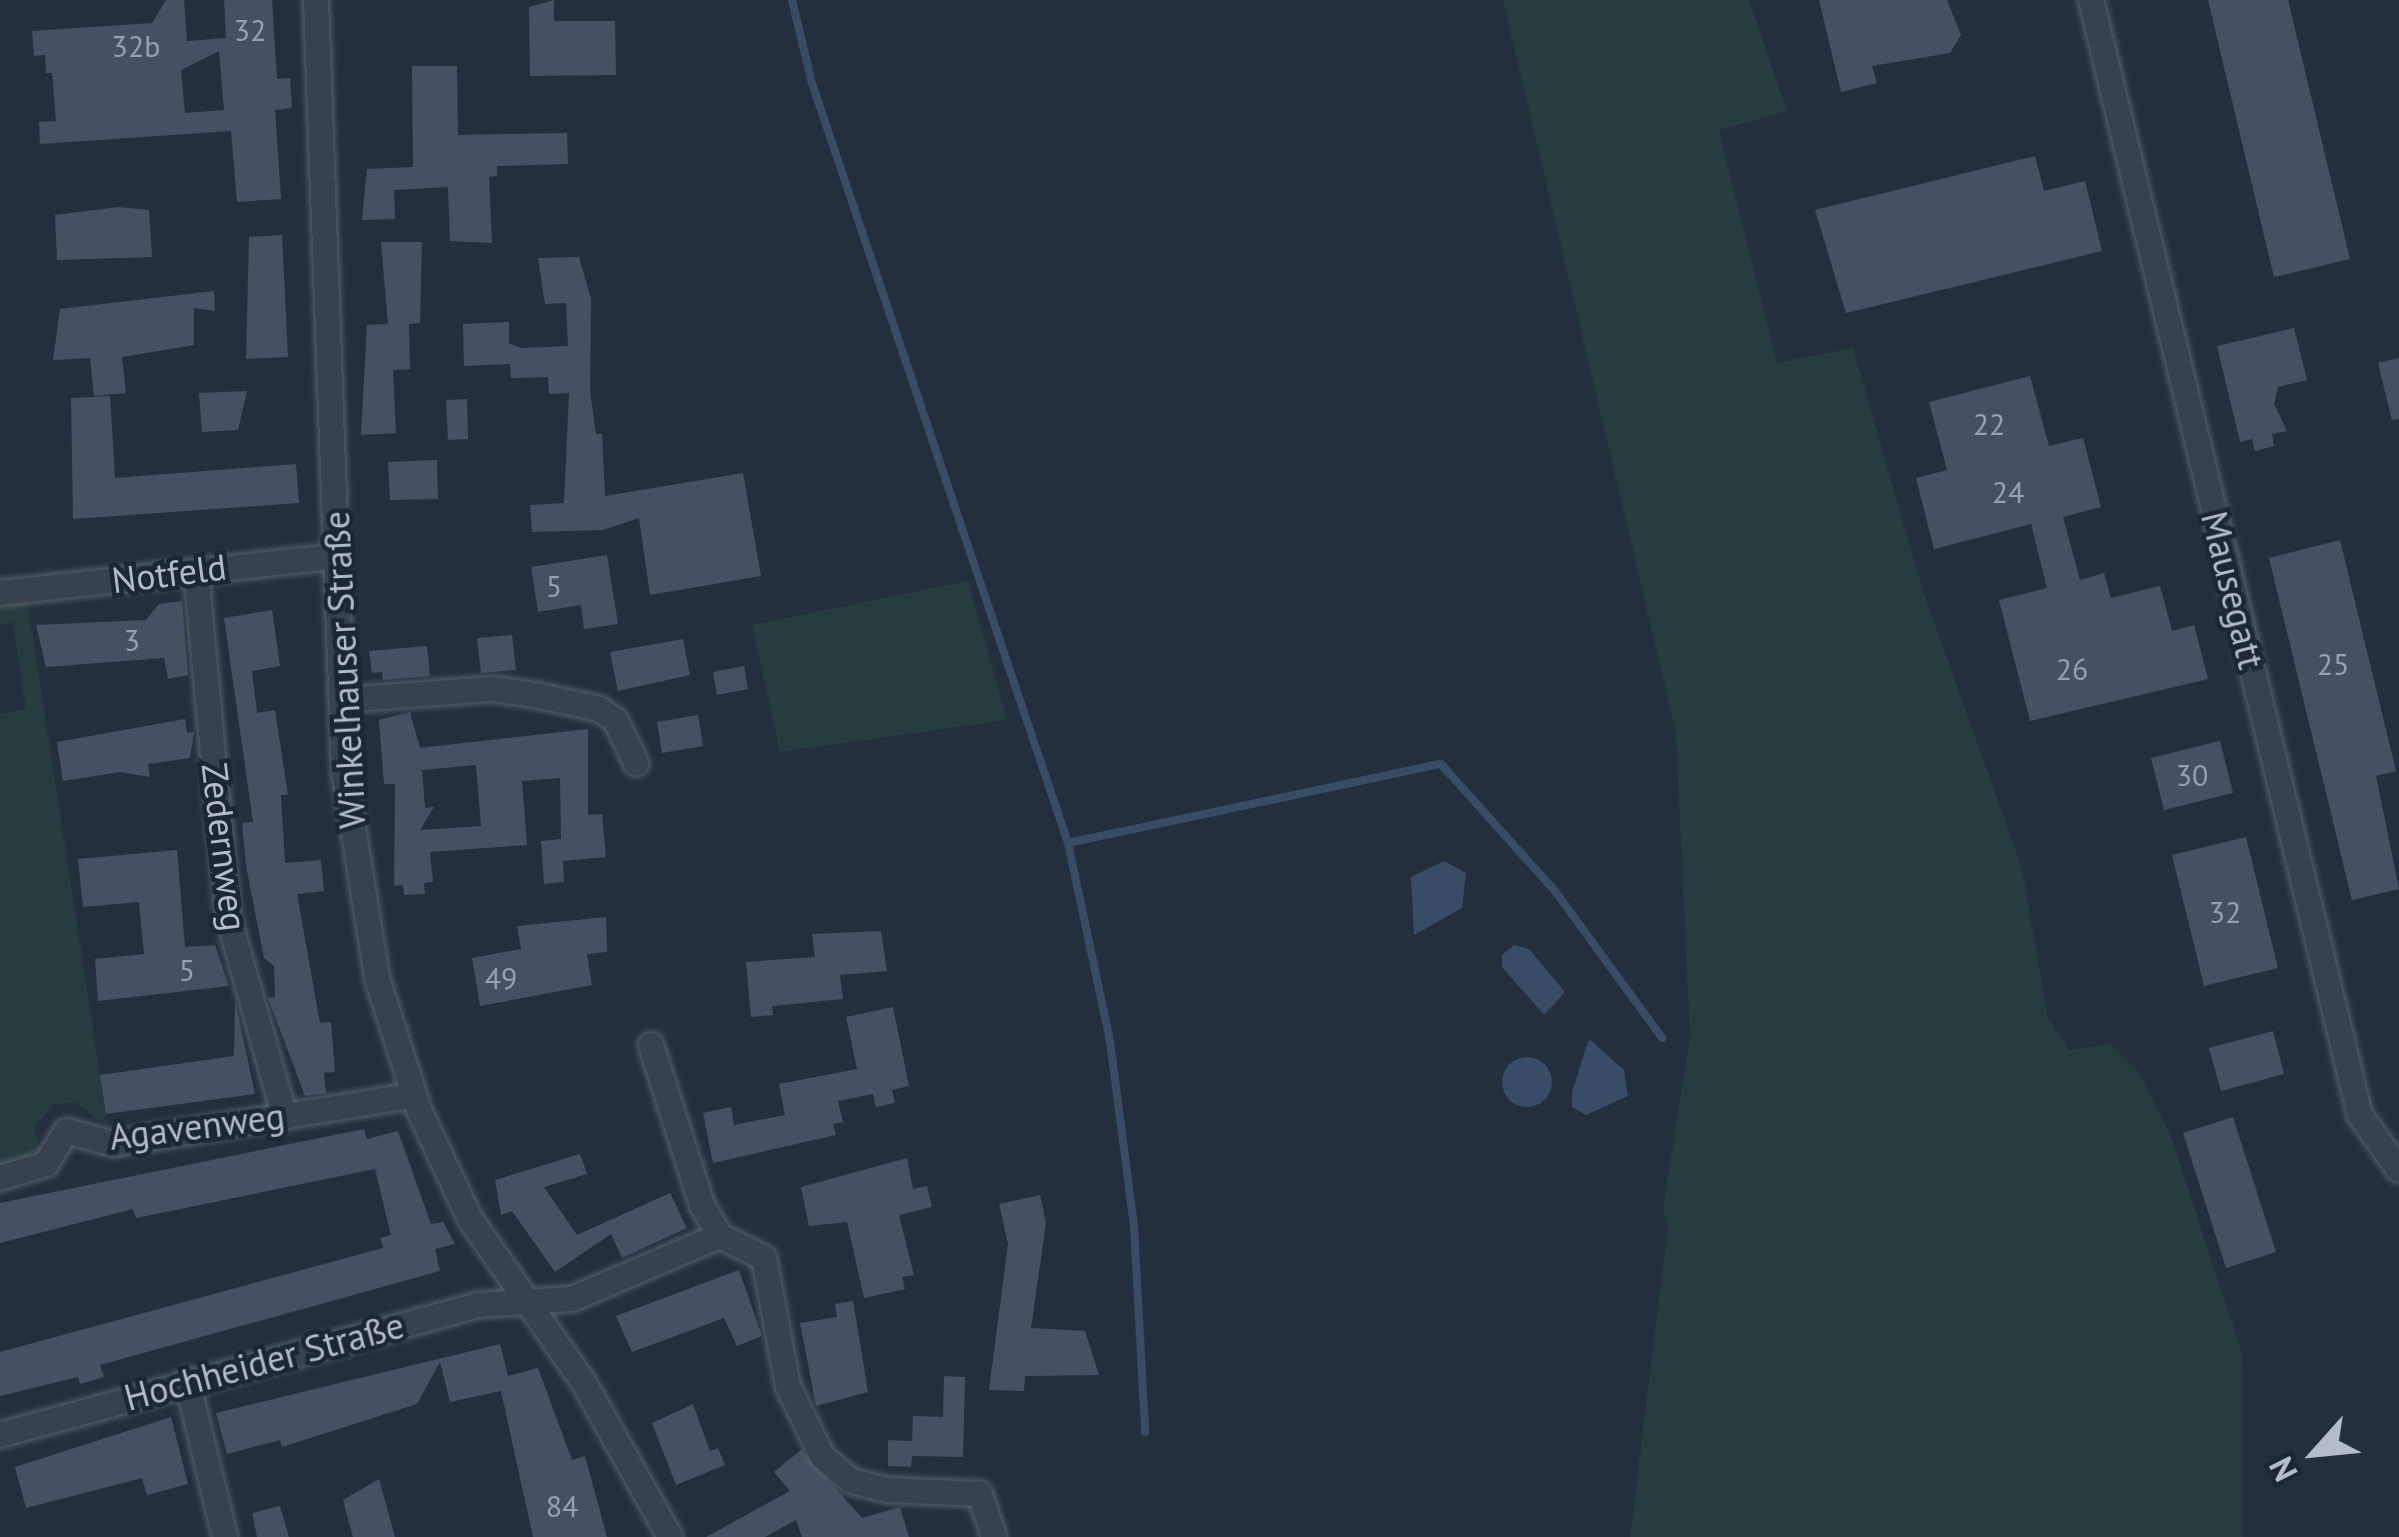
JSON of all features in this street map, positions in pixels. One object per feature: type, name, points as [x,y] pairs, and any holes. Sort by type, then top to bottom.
[{"type":"street","name":"Winkelhauser Straße","points":[[316,0],[342,700],[362,914],[414,1095],[470,1220],[532,1300],[649,1488],[670,1537]]},
{"type":"street","name":"Mausegatt","points":[[2091,0],[2360,1115],[2399,1170]]},
{"type":"street","name":"Notfeld","points":[[0,593],[338,556]]},
{"type":"street","name":"Zedernweg","points":[[196,571],[228,916],[285,1117]]},
{"type":"street","points":[[342,700],[492,688],[535,694],[616,721],[636,763]]},
{"type":"street","points":[[651,1045],[702,1205],[720,1236],[764,1258],[788,1386],[822,1456],[851,1480],[888,1490],[980,1494],[994,1537]]},
{"type":"street","name":"Agavenweg","points":[[0,1178],[46,1164],[67,1131],[112,1144],[414,1095]]},
{"type":"street","points":[[532,1300],[572,1299],[720,1236]]},
{"type":"street","name":"Hochheider Straße","points":[[0,1435],[187,1380],[477,1305],[532,1300]]},
{"type":"street","points":[[187,1380],[226,1537]]},
{"type":"green space","points":[[1503,0],[1749,0],[1787,111],[1719,130],[1777,363],[1853,348],[1923,591],[2022,868],[2048,1020],[2069,1050],[2110,1044],[2138,1071],[2170,1134],[2242,1353],[2243,1537],[1630,1537],[1668,1227],[1663,1208],[1690,1037],[1676,733]]},
{"type":"green space","points":[[968,581],[1007,720],[780,752],[752,625]]},
{"type":"green space","points":[[27,599],[108,1127],[76,1103],[54,1104],[34,1127],[42,1154],[0,1167],[0,714],[26,709],[13,623],[0,624],[0,601]]},
{"type":"water","points":[[1444,861],[1466,873],[1462,908],[1414,935],[1411,877]]},
{"type":"water","points":[[1514,945],[1529,949],[1565,992],[1544,1015],[1502,967],[1502,955]]},
{"type":"water","points":[[1589,1039],[1624,1070],[1628,1096],[1586,1115],[1572,1107],[1572,1092]]},
{"type":"water","points":[[1527,1057],[1545,1064],[1552,1082],[1545,1100],[1527,1107],[1509,1100],[1502,1082],[1509,1064]]},
{"type":"building","points":[[166,0],[184,0],[187,41],[226,38],[224,0],[272,0],[277,79],[290,78],[292,108],[275,110],[281,199],[237,202],[231,131],[40,144],[39,122],[56,121],[52,73],[46,73],[45,55],[34,56],[32,31],[152,23]],"holes":[[[219,51],[224,110],[185,113],[181,70]]]},
{"type":"building","points":[[554,0],[554,21],[615,21],[616,75],[530,76],[529,7]]},
{"type":"building","points":[[1819,0],[1947,0],[1961,35],[1950,53],[1872,66],[1877,83],[1841,92]]},
{"type":"building","points":[[2208,0],[2288,0],[2350,259],[2274,277]]},
{"type":"building","points":[[412,66],[457,66],[458,135],[567,133],[568,164],[497,166],[497,176],[489,177],[492,243],[450,241],[448,187],[394,190],[395,219],[362,220],[367,169],[413,167]]},
{"type":"building","points":[[2035,156],[2044,191],[2085,181],[2102,251],[1846,313],[1815,210]]},
{"type":"building","points":[[118,207],[149,210],[152,257],[57,260],[55,215]]},
{"type":"building","points":[[282,235],[288,357],[246,359],[249,237]]},
{"type":"building","points":[[381,242],[422,242],[420,323],[409,324],[410,369],[393,370],[396,433],[361,435],[367,325],[388,324]]},
{"type":"building","points":[[579,257],[591,299],[590,392],[596,434],[602,434],[605,496],[743,473],[761,576],[650,595],[639,518],[603,530],[532,532],[530,505],[564,503],[569,393],[549,394],[548,377],[511,378],[510,364],[464,366],[463,324],[509,322],[509,343],[520,348],[568,346],[566,303],[545,304],[538,258]]},
{"type":"building","points":[[214,291],[215,311],[194,308],[194,345],[122,357],[126,393],[94,396],[90,358],[53,360],[60,309]]},
{"type":"building","points":[[2294,328],[2307,380],[2278,387],[2274,404],[2287,431],[2272,434],[2274,446],[2255,451],[2252,439],[2240,442],[2217,346]]},
{"type":"building","points":[[2399,358],[2399,419],[2392,420],[2378,363]]},
{"type":"building","points":[[2030,376],[2049,446],[2083,438],[2101,507],[2063,517],[2080,580],[2104,573],[2111,598],[2160,586],[2172,631],[2194,625],[2208,679],[2030,721],[1999,600],[2047,588],[2031,524],[1934,549],[1916,478],[1947,470],[1929,402]]},
{"type":"building","points":[[247,391],[238,430],[202,432],[199,393]]},
{"type":"building","points":[[110,396],[115,478],[296,464],[299,503],[73,519],[71,398]]},
{"type":"building","points":[[467,399],[468,439],[448,440],[446,400]]},
{"type":"building","points":[[437,460],[438,499],[390,500],[388,462]]},
{"type":"building","points":[[2340,540],[2396,771],[2376,776],[2399,889],[2352,900],[2269,558]]},
{"type":"building","points":[[607,555],[618,624],[584,629],[581,605],[538,612],[531,567]]},
{"type":"building","points":[[182,601],[188,675],[168,679],[164,658],[46,667],[36,625],[146,620],[159,604]]},
{"type":"building","points":[[272,610],[280,666],[252,671],[257,713],[275,710],[288,795],[281,795],[285,863],[321,860],[324,891],[297,894],[320,1023],[331,1022],[335,1072],[324,1073],[326,1093],[305,1096],[268,998],[275,997],[274,966],[264,958],[246,866],[242,823],[253,822],[224,618]]},
{"type":"building","points":[[512,635],[516,670],[481,673],[477,638]]},
{"type":"building","points":[[683,639],[690,675],[618,691],[610,652]]},
{"type":"building","points":[[427,646],[430,676],[383,680],[382,672],[372,673],[369,651]]},
{"type":"building","points":[[744,666],[748,689],[717,695],[713,672]]},
{"type":"building","points":[[410,712],[420,748],[588,729],[588,815],[602,814],[606,857],[563,861],[564,882],[544,884],[541,841],[561,839],[560,778],[522,781],[527,845],[430,852],[433,882],[424,883],[425,894],[404,895],[403,885],[394,886],[395,784],[384,784],[379,720]],"holes":[[[476,765],[481,826],[420,830],[434,807],[425,808],[422,770]]]},
{"type":"building","points":[[698,715],[703,746],[662,753],[657,722]]},
{"type":"building","points":[[185,719],[187,733],[194,732],[190,758],[148,764],[150,777],[120,772],[63,781],[57,742]]},
{"type":"building","points":[[2220,741],[2233,793],[2164,810],[2151,758]]},
{"type":"building","points":[[2246,837],[2278,968],[2204,986],[2172,855]]},
{"type":"building","points":[[177,850],[185,947],[215,945],[229,986],[98,1001],[95,959],[144,954],[139,902],[83,907],[78,859]]},
{"type":"building","points":[[606,917],[607,952],[587,954],[592,985],[480,1006],[472,958],[521,949],[517,926]]},
{"type":"building","points":[[881,931],[887,971],[840,975],[843,999],[772,1006],[773,1015],[751,1017],[746,962],[815,957],[812,934]]},
{"type":"building","points":[[235,1000],[255,1094],[106,1114],[100,1075],[234,1056]]},
{"type":"building","points":[[893,1007],[909,1086],[892,1090],[895,1103],[876,1107],[873,1094],[838,1101],[843,1122],[833,1124],[836,1135],[713,1163],[703,1113],[731,1107],[734,1125],[785,1115],[779,1084],[857,1069],[846,1017]]},
{"type":"building","points":[[2273,1031],[2284,1074],[2221,1091],[2209,1048]]},
{"type":"building","points":[[2233,1117],[2276,1252],[2226,1268],[2183,1133]]},
{"type":"building","points":[[364,1129],[367,1139],[398,1131],[431,1224],[443,1222],[455,1244],[435,1249],[440,1271],[100,1365],[104,1377],[80,1384],[78,1377],[0,1396],[0,1352],[383,1248],[380,1238],[391,1235],[375,1169],[136,1218],[133,1209],[0,1243],[0,1203]]},
{"type":"building","points":[[580,1154],[587,1174],[544,1187],[577,1235],[670,1193],[687,1228],[622,1258],[611,1234],[555,1272],[512,1211],[501,1215],[495,1180]]},
{"type":"building","points":[[907,1158],[913,1189],[927,1186],[932,1207],[899,1215],[914,1275],[902,1277],[905,1289],[864,1298],[847,1222],[809,1226],[801,1187]]},
{"type":"building","points":[[1040,1195],[1046,1223],[1031,1328],[1085,1331],[1099,1375],[1025,1376],[1024,1391],[989,1390],[1008,1244],[999,1204]]},
{"type":"building","points":[[739,1270],[762,1336],[737,1346],[724,1318],[632,1352],[616,1316]]},
{"type":"building","points":[[853,1301],[868,1392],[816,1406],[800,1323],[837,1317],[835,1304]]},
{"type":"building","points":[[500,1344],[508,1376],[538,1368],[572,1460],[585,1456],[607,1537],[533,1537],[501,1391],[450,1402],[440,1362],[417,1404],[282,1447],[280,1440],[227,1454],[216,1413]]},
{"type":"building","points":[[944,1376],[965,1377],[963,1457],[912,1456],[911,1467],[888,1466],[888,1440],[912,1441],[913,1416],[943,1417]]},
{"type":"building","points":[[693,1404],[710,1451],[718,1448],[725,1465],[676,1485],[652,1423]]},
{"type":"building","points":[[171,1417],[188,1484],[147,1495],[142,1478],[26,1508],[15,1467]]},
{"type":"building","points":[[801,1450],[862,1518],[900,1507],[909,1537],[802,1537],[796,1520],[765,1537],[706,1537],[790,1491],[774,1472]]},
{"type":"building","points":[[379,1479],[395,1537],[353,1537],[343,1500]]},
{"type":"building","points":[[280,1506],[289,1537],[257,1537],[252,1513]]},
{"type":"waterway","points":[[792,0],[812,83],[1068,843],[1110,1041],[1134,1226],[1145,1432]]},
{"type":"waterway","points":[[1068,843],[1441,764],[1555,891],[1662,1038]]}]
